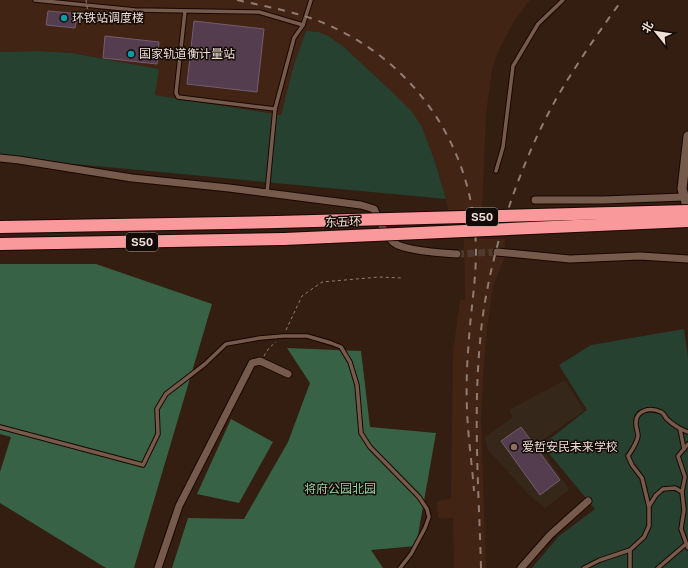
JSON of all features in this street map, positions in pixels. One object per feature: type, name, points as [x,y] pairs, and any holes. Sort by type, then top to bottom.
[{"type":"highway","name":"东五环","points":[[0,227],[277,222],[688,210]]},
{"type":"highway","name":"东五环","points":[[0,244],[284,239],[688,221]]},
{"type":"street","points":[[688,136],[682,189],[688,210]]},
{"type":"street","points":[[0,158],[132,178],[267,193],[368,207],[374,210],[384,230],[394,243],[401,246],[426,251],[457,254]]},
{"type":"street","points":[[535,200],[603,200],[684,197]]},
{"type":"street","points":[[497,252],[570,259],[640,256],[688,259]]},
{"type":"street","points":[[158,568],[179,506],[252,363],[260,361],[288,374]]},
{"type":"street","points":[[521,568],[550,535],[588,501]]},
{"type":"lane","points":[[35,0],[135,10],[259,12],[303,25]]},
{"type":"lane","points":[[267,193],[275,109],[294,38],[303,25],[311,0]]},
{"type":"lane","points":[[496,171],[503,147],[513,66],[538,24],[563,0]]},
{"type":"lane","points":[[185,11],[176,93],[178,97],[275,109]]},
{"type":"lane","points":[[0,427],[143,466],[158,434],[157,409],[166,394],[205,364],[226,344],[260,338],[283,336],[307,336],[330,343],[340,347],[350,362],[357,385],[361,432],[370,447],[419,497],[427,509],[429,517],[425,528],[411,554],[400,568]]},
{"type":"lane","points":[[584,568],[600,560],[630,550],[644,537],[649,526],[649,506],[642,478],[632,465],[628,456],[635,445],[638,436],[636,416],[642,411],[651,409],[662,412],[668,420],[680,429],[688,432]]},
{"type":"lane","points":[[680,429],[684,449]]},
{"type":"lane","points":[[658,568],[687,546],[681,529],[684,510],[682,492],[685,477],[678,456],[688,444]]},
{"type":"lane","points":[[649,506],[656,495],[663,488],[675,488],[682,492]]},
{"type":"lane","points":[[630,550],[630,568]]},
{"type":"path","points":[[86,0],[88,13],[104,14],[116,17]]},
{"type":"path","points":[[260,361],[269,348],[283,336],[302,296],[322,282],[379,277],[402,278]]},
{"type":"shaded area","points":[[0,0],[530,0],[515,20],[506,36],[498,52],[492,70],[486,114],[482,214],[449,214],[434,159],[422,127],[390,90],[344,47],[306,31],[294,64],[281,115],[154,95],[159,69],[72,53],[38,51],[0,52]]},
{"type":"shaded area","points":[[464,239],[505,239],[504,259],[493,286],[484,363],[481,418],[486,568],[454,568],[453,518],[438,518],[437,501],[451,499],[453,351],[460,300],[465,300]]},
{"type":"shaded area","name":"爱哲安民未来学校","points":[[565,380],[584,411],[538,443],[569,490],[545,508],[530,496],[488,450],[485,437],[513,417],[509,410]]},
{"type":"green space","points":[[306,31],[318,32],[328,36],[344,47],[412,112],[422,127],[434,159],[446,199],[0,157],[0,52],[38,51],[72,53],[159,69],[155,95],[281,115],[294,64]]},
{"type":"green space","points":[[0,264],[96,264],[212,304],[134,568],[106,568],[0,503],[0,472],[11,437],[0,434]]},
{"type":"green space","points":[[684,329],[688,357],[688,568],[532,568],[559,536],[595,509],[542,445],[587,410],[559,365],[591,345]]},
{"type":"green space","name":"将府公园北园","points":[[287,348],[361,351],[370,427],[436,433],[416,546],[371,550],[383,568],[172,568],[188,518],[244,519],[288,442],[310,383]]},
{"type":"green space","points":[[231,419],[273,442],[239,503],[197,494]]},
{"type":"building","name":"环铁站调度楼","points":[[48,11],[81,14],[80,22],[76,22],[75,28],[46,25]]},
{"type":"building","points":[[194,21],[264,29],[257,92],[187,84]]},
{"type":"building","name":"国家轨道衡计量站","points":[[105,36],[159,42],[157,64],[103,58]]},
{"type":"building","points":[[521,427],[560,480],[540,495],[501,441]]},
{"type":"tunnel","points":[[457,254],[497,252]]},
{"type":"railway","points":[[237,0],[307,17],[351,36],[382,57],[409,82],[432,110],[451,142],[464,176],[473,213],[476,251],[468,347],[467,383],[468,420],[474,491]]},
{"type":"railway","points":[[481,568],[477,455],[478,370],[483,312],[496,249],[516,187],[541,128],[571,75],[622,0]]},
{"type":"place","name":"环铁站调度楼","points":[[64,18]]},
{"type":"place","name":"国家轨道衡计量站","points":[[131,54]]},
{"type":"place","name":"爱哲安民未来学校","points":[[514,447]]}]
